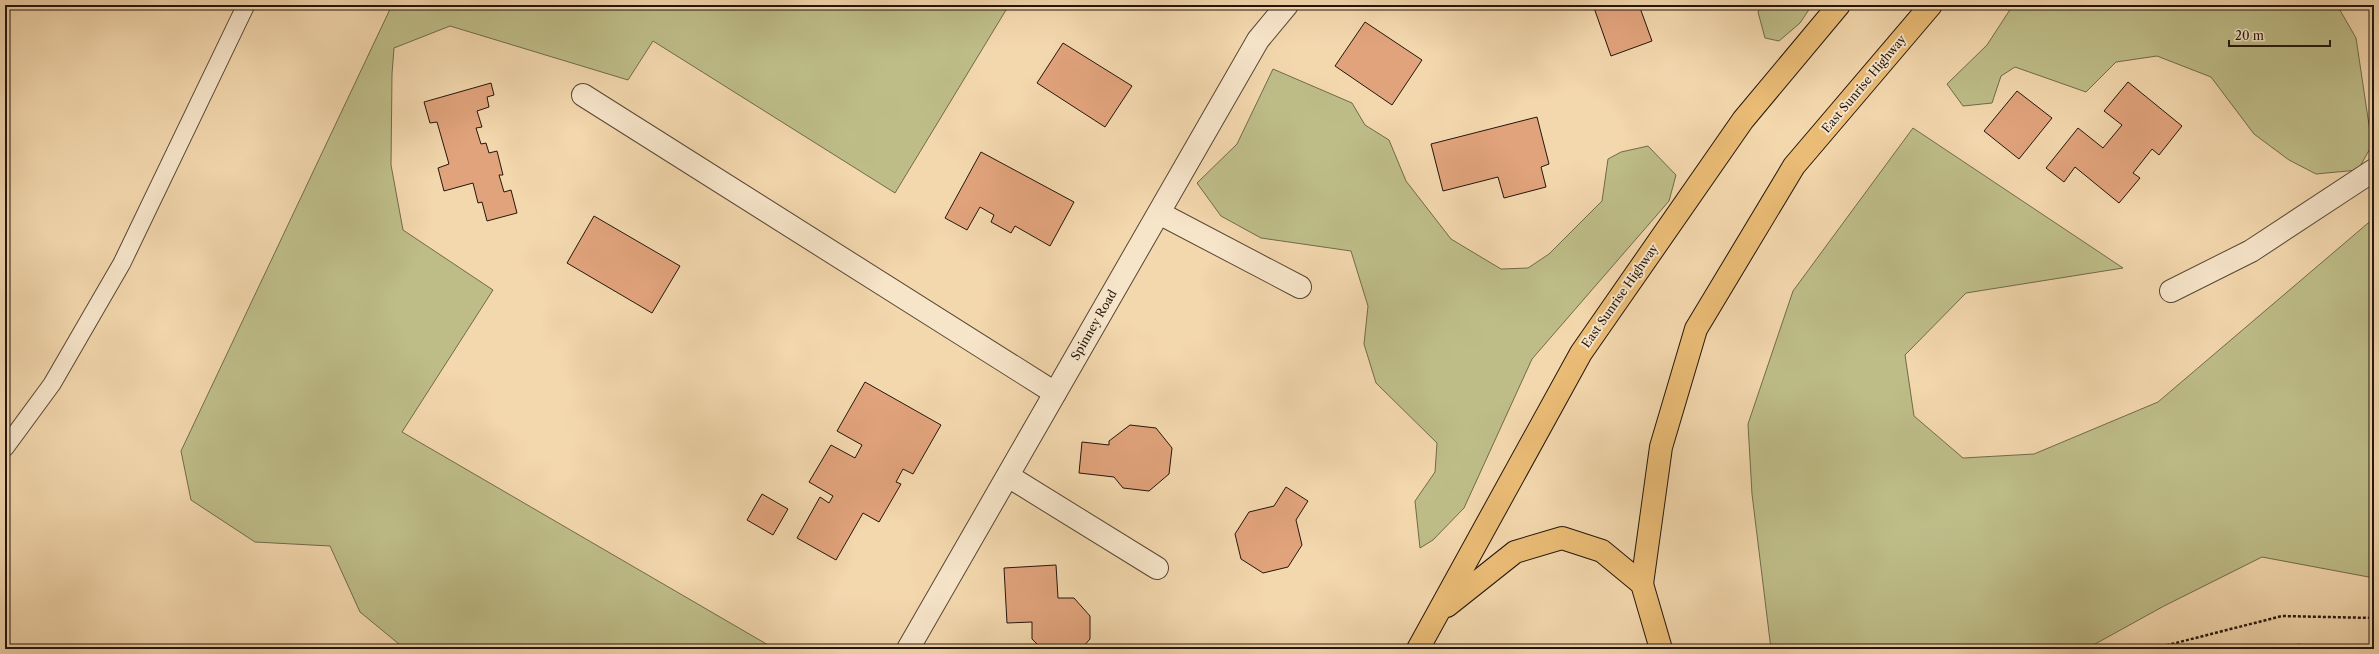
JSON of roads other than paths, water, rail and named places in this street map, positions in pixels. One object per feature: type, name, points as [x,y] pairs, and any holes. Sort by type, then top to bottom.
[{"type":"main road","name":"East Sunrise Highway","points":[[1418,649],[1440,612],[1581,353],[1743,120],[1839,5]]},
{"type":"main road","name":"East Sunrise Highway","points":[[1642,584],[1661,447],[1696,329],[1794,166],[1931,5]]},
{"type":"main road","points":[[1440,612],[1515,552],[1562,538],[1602,551],[1642,584],[1661,649]]},
{"type":"street","name":"Spinney Road","points":[[908,649],[1258,40],[1287,5]]},
{"type":"street","points":[[584,95],[1055,393]]},
{"type":"street","points":[[2171,291],[2251,251],[2374,170]]},
{"type":"street","points":[[1159,213],[1300,287]]},
{"type":"street","points":[[1008,476],[1157,568]]},
{"type":"lane","points":[[5,448],[52,384],[122,263],[246,5]]}]
